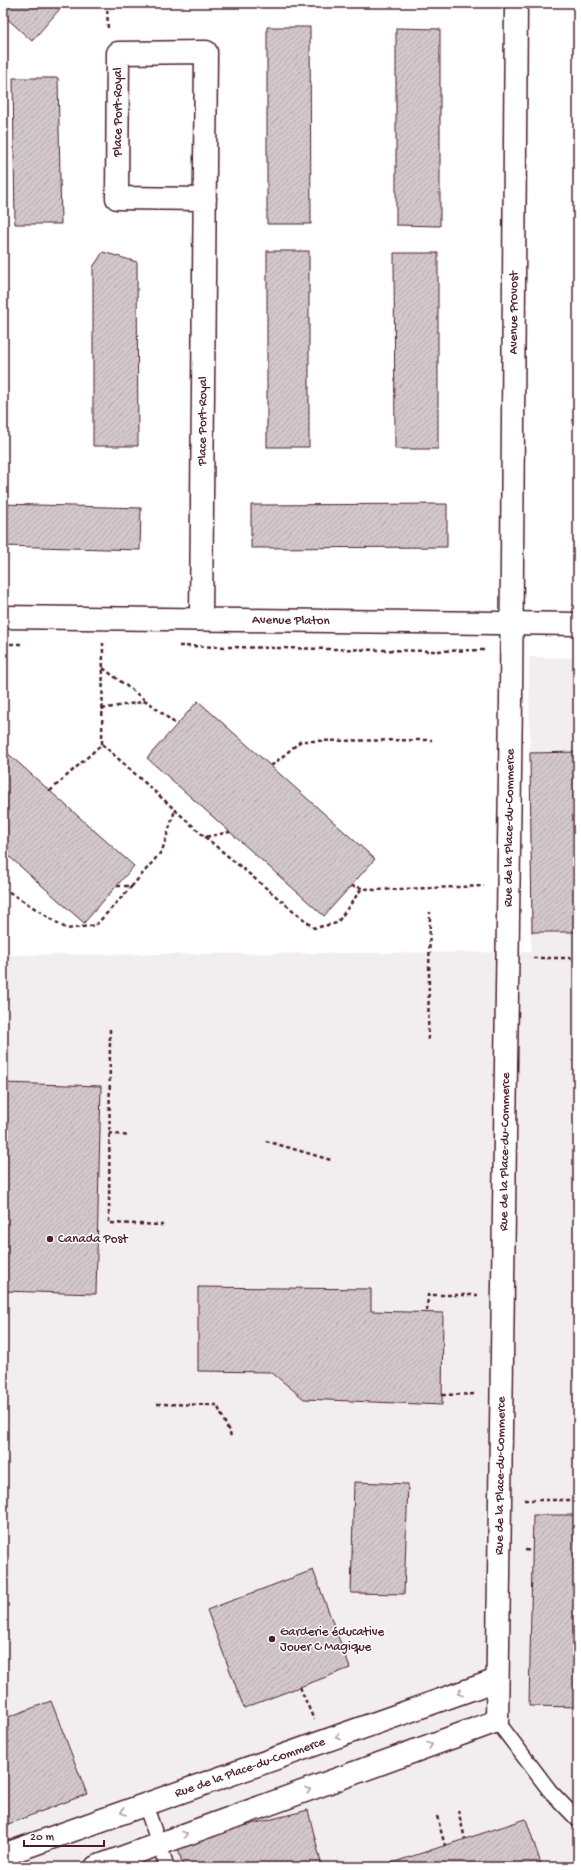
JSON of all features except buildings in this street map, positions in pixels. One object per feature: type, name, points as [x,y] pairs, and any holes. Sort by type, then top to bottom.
[{"type":"street","name":"Avenue Provost","points":[[512,623],[516,3]]},
{"type":"street","name":"Place Port-Royal","points":[[202,619],[206,199],[206,52],[118,53],[118,198],[206,199]]},
{"type":"street","name":"Avenue Platon","points":[[3,617],[578,624]]},
{"type":"street","name":"Rue de la Place-du-Commerce","points":[[497,1721],[512,623]]},
{"type":"street","name":"Rue de la Place-du-Commerce","points":[[3,1854],[497,1680]]},
{"type":"street","points":[[96,1867],[497,1721]]},
{"type":"lane","points":[[497,1721],[550,1791],[578,1820]]},
{"type":"lane","points":[[145,1804],[167,1867]]},
{"type":"path","points":[[107,3],[108,31]]},
{"type":"path","points":[[104,618],[102,744],[205,837],[314,928],[337,923],[362,888]]},
{"type":"path","points":[[3,644],[26,644]]},
{"type":"path","points":[[96,644],[111,644]]},
{"type":"path","points":[[178,646],[432,651],[511,650]]},
{"type":"path","points":[[103,668],[177,725]]},
{"type":"path","points":[[102,709],[147,701]]},
{"type":"path","points":[[271,766],[301,741],[432,740]]},
{"type":"path","points":[[50,791],[102,744]]},
{"type":"path","points":[[3,888],[67,929],[96,925],[132,886],[162,850],[175,810]]},
{"type":"path","points":[[205,837],[230,832]]},
{"type":"path","points":[[351,886],[374,890],[509,885]]},
{"type":"path","points":[[117,886],[132,886]]},
{"type":"path","points":[[428,1040],[430,912]]},
{"type":"path","points":[[508,958],[578,958]]},
{"type":"path","points":[[110,1029],[109,1223],[163,1225]]},
{"type":"path","points":[[109,1134],[129,1136]]},
{"type":"path","points":[[266,1141],[331,1160]]},
{"type":"path","points":[[427,1311],[428,1295],[502,1296]]},
{"type":"path","points":[[442,1394],[501,1394]]},
{"type":"path","points":[[157,1404],[217,1405],[231,1436]]},
{"type":"path","points":[[500,1500],[578,1500]]},
{"type":"path","points":[[300,1687],[324,1742]]},
{"type":"path","points":[[458,1810],[464,1839]]},
{"type":"path","points":[[437,1816],[445,1846]]},
{"type":"shaded area","points":[[529,657],[578,658],[578,1867],[3,1867],[3,955],[531,952]]},
{"type":"place","name":"Canada Post","points":[[50,1239]]},
{"type":"place","name":"Garderie éducative Jouer C Magique","points":[[272,1639]]}]
